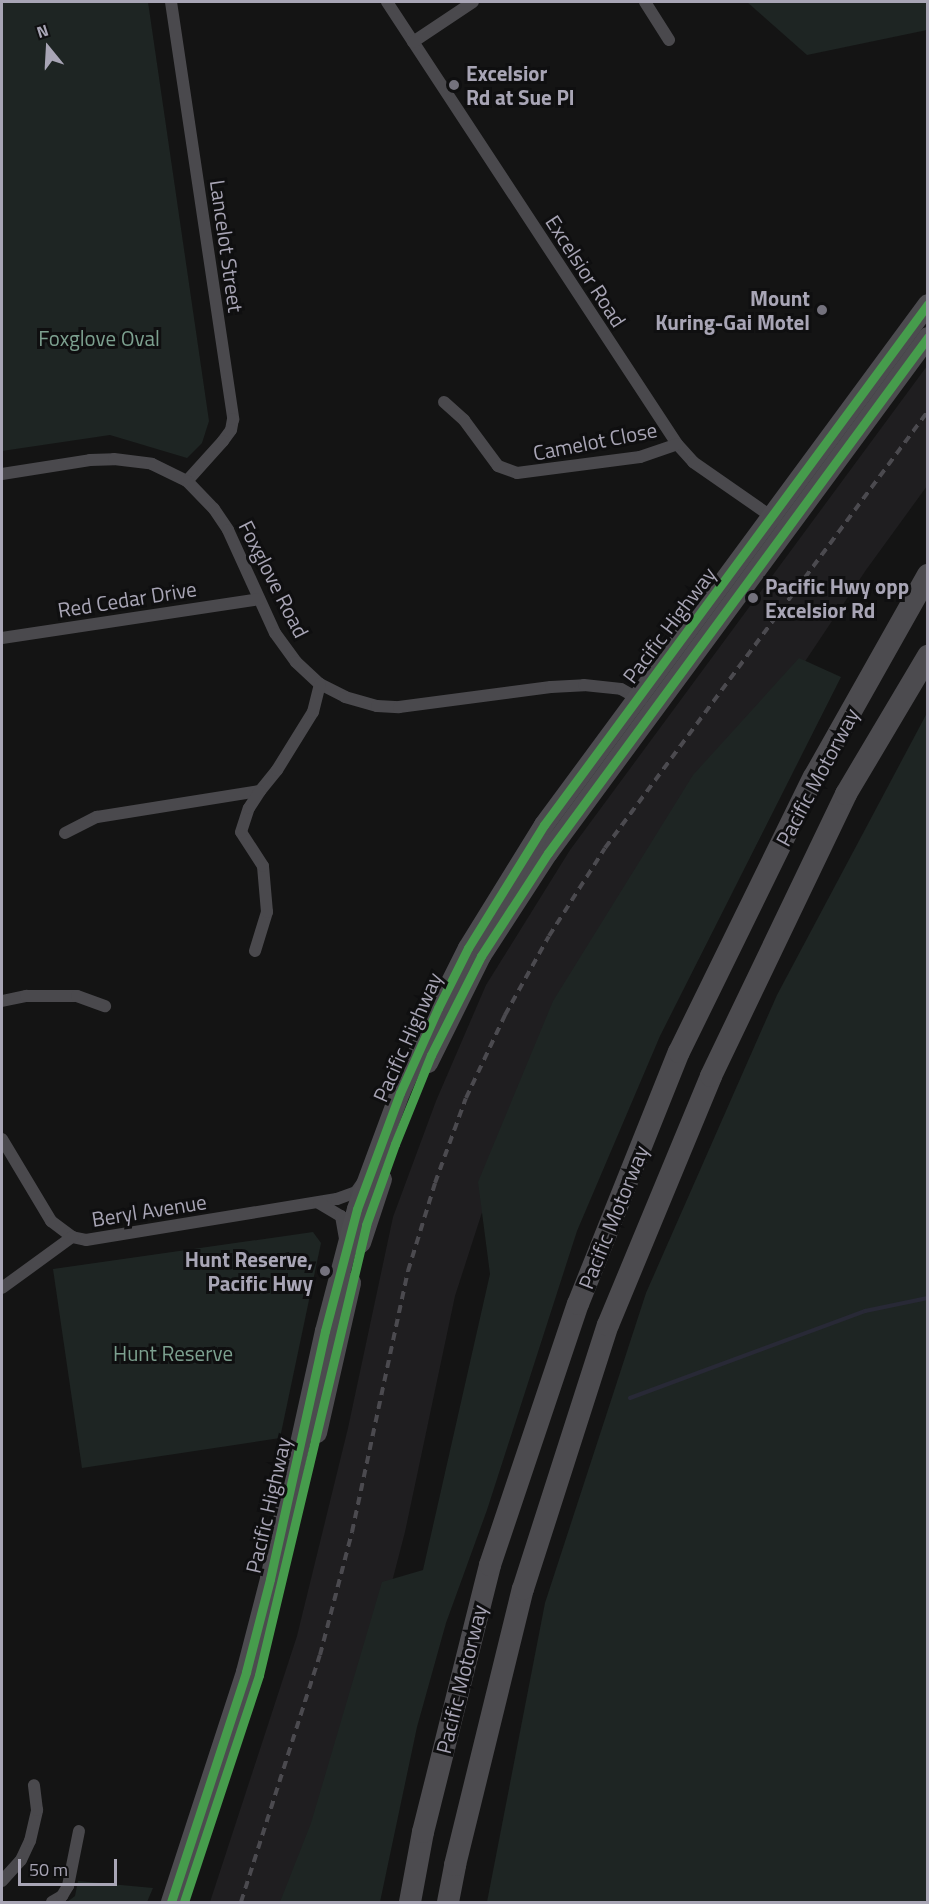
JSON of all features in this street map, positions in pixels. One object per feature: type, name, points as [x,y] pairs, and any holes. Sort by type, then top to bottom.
[{"type":"highway","name":"Pacific Motorway","points":[[410,1902],[423,1832],[489,1566],[578,1304],[684,1041],[814,777],[927,575]]},
{"type":"highway","name":"Pacific Motorway","points":[[448,1902],[455,1865],[523,1589],[608,1325],[711,1076],[846,794],[927,656]]},
{"type":"main road","name":"Pacific Highway","points":[[171,1902],[249,1662],[270,1580],[344,1254],[370,1172],[419,1049],[468,948],[544,825],[927,304]]},
{"type":"main road","name":"Pacific Highway","points":[[184,1902],[259,1675],[284,1579],[363,1236],[412,1100],[431,1055],[481,956],[548,853],[789,528],[927,337]]},
{"type":"street","name":"Lancelot Street","points":[[171,2],[233,419],[231,430],[223,441],[187,481]]},
{"type":"street","name":"Excelsior Road","points":[[387,2],[676,444],[693,462],[789,528]]},
{"type":"street","points":[[413,42],[474,2]]},
{"type":"street","points":[[645,2],[669,40]]},
{"type":"street","name":"Camelot Close","points":[[444,402],[464,420],[498,466],[517,473],[526,474],[640,457],[676,444]]},
{"type":"street","name":"Foxglove Road","points":[[2,474],[90,460],[114,459],[152,464],[187,481],[201,494],[228,530],[275,633],[296,662],[320,684],[361,703],[399,707],[562,686],[621,689],[655,708]]},
{"type":"street","name":"Red Cedar Drive","points":[[2,638],[259,599]]},
{"type":"street","points":[[255,951],[267,912],[263,866],[241,832],[249,808],[278,770],[314,712],[320,684]]},
{"type":"street","points":[[64,833],[97,817],[260,791]]},
{"type":"street","points":[[2,1001],[26,996],[77,996],[105,1006]]},
{"type":"street","name":"Beryl Avenue","points":[[2,1139],[51,1221],[72,1237],[99,1239],[318,1203],[356,1192],[370,1172]]},
{"type":"street","points":[[318,1203],[341,1216],[345,1228],[344,1254]]},
{"type":"street","points":[[2,1288],[72,1237]]},
{"type":"street","points":[[2,1881],[21,1860],[30,1841],[38,1810],[34,1785]]},
{"type":"street","points":[[52,1902],[62,1896],[68,1886],[79,1831]]},
{"type":"shaded area","points":[[927,366],[927,486],[866,570],[570,1014],[486,1200],[455,1296],[405,1532],[350,1743],[301,1902],[210,1902],[297,1636],[348,1428],[393,1217],[436,1101],[486,985],[570,850]]},
{"type":"green space","name":"Foxglove Oval","points":[[2,2],[148,2],[209,421],[202,443],[187,458],[110,435],[2,451]]},
{"type":"green space","points":[[747,2],[927,2],[927,30],[807,55]]},
{"type":"green space","points":[[799,658],[841,677],[660,1036],[577,1231],[487,1510],[446,1623],[417,1727],[380,1902],[280,1902],[311,1823],[382,1582],[423,1570],[490,1274],[478,1182],[553,1001],[693,775]]},
{"type":"green space","points":[[927,713],[927,1902],[487,1902],[545,1603],[646,1293],[777,995]]},
{"type":"green space","name":"Hunt Reserve","points":[[313,1232],[321,1243],[280,1438],[82,1468],[53,1269]]},
{"type":"green space","points":[[78,1881],[153,1888],[147,1902],[67,1902],[75,1896]]},
{"type":"waterway","points":[[630,1398],[865,1311],[928,1298]]},
{"type":"railway","points":[[241,1902],[320,1655],[352,1532],[408,1271],[435,1183],[466,1098],[505,1015],[549,936],[605,848],[928,411]]},
{"type":"cycle path","points":[[171,1902],[246,1672],[270,1579],[325,1331],[357,1209],[400,1093],[438,1008],[468,948],[544,825],[928,304]]},
{"type":"cycle path","points":[[184,1902],[259,1675],[366,1225],[395,1144],[431,1055],[481,956],[548,853],[928,337]]},
{"type":"place","name":"Excelsior Rd at Sue Pl","points":[[454,85]]},
{"type":"place","name":"Mount Kuring-Gai Motel","points":[[822,310]]},
{"type":"place","name":"Pacific Hwy opp Excelsior Rd","points":[[753,598]]},
{"type":"place","name":"Hunt Reserve, Pacific Hwy","points":[[325,1271]]}]
